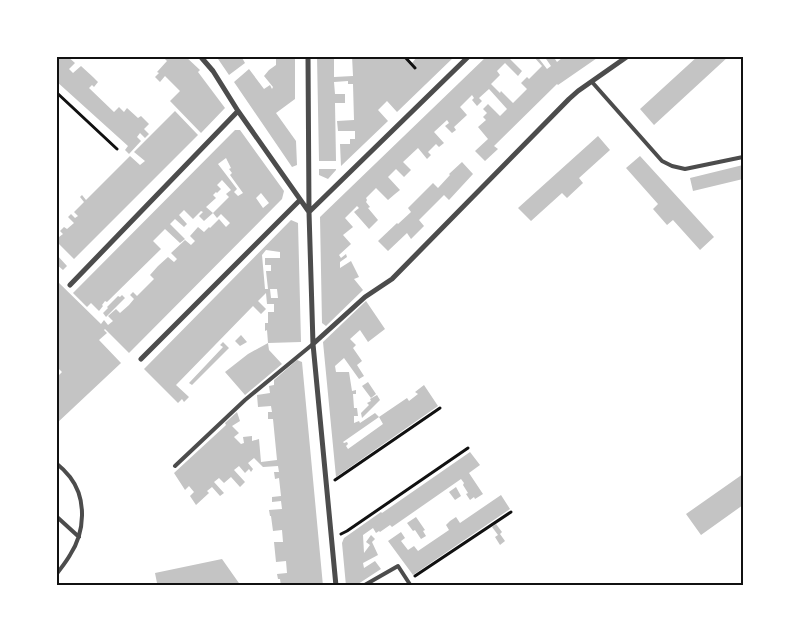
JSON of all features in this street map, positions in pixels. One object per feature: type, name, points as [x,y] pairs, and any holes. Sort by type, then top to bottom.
[{"type":"street","points":[[200,56],[213,71],[238,111],[309,212]]},
{"type":"street","points":[[308,56],[309,212],[313,344],[336,586]]},
{"type":"street","points":[[309,212],[469,56]]},
{"type":"street","points":[[313,344],[365,297],[392,279],[578,91],[628,56]]},
{"type":"street","points":[[70,285],[238,111]]},
{"type":"street","points":[[141,359],[300,200]]},
{"type":"lane","points":[[592,82],[662,160],[672,166],[685,169],[743,157]]},
{"type":"lane","points":[[175,466],[244,400],[313,344]]},
{"type":"lane","points":[[56,463],[71,477],[81,497],[83,515],[79,537],[71,554],[56,575]]},
{"type":"lane","points":[[56,516],[79,537]]},
{"type":"lane","points":[[363,586],[398,566],[411,586]]},
{"type":"path","points":[[404,56],[415,68]]},
{"type":"path","points":[[56,92],[117,150]]},
{"type":"path","points":[[326,486],[440,408]]},
{"type":"path","points":[[331,538],[347,531],[468,448]]},
{"type":"path","points":[[408,580],[511,512]]},
{"type":"building","points":[[56,56],[67,56],[75,63],[69,69],[73,73],[81,66],[93,77],[98,82],[94,87],[92,85],[89,88],[114,112],[119,107],[124,112],[127,108],[138,118],[141,116],[149,124],[144,129],[149,134],[145,138],[140,133],[137,137],[141,141],[129,154],[125,150],[128,146],[56,81]]},
{"type":"building","points":[[162,56],[185,56],[200,70],[198,72],[225,108],[201,133],[170,101],[180,91],[165,76],[160,82],[155,77],[167,61]]},
{"type":"building","points":[[216,56],[241,56],[245,63],[229,75]]},
{"type":"building","points":[[276,56],[295,56],[295,99],[276,113],[296,141],[297,165],[292,167],[234,82],[249,69],[264,89],[270,85],[272,89],[273,87],[264,76],[276,65]]},
{"type":"building","points":[[317,56],[334,56],[334,77],[353,76],[352,56],[402,56],[414,69],[412,63],[416,58],[415,56],[423,56],[425,59],[428,56],[455,56],[397,112],[387,101],[378,110],[388,121],[341,166],[340,144],[350,144],[350,139],[355,139],[355,131],[338,131],[337,121],[354,120],[353,84],[348,84],[348,81],[334,82],[335,94],[345,94],[345,103],[335,103],[336,161],[319,161]]},
{"type":"building","points":[[487,56],[513,56],[510,59],[522,71],[518,76],[505,63],[497,71],[500,75],[491,84],[513,103],[527,89],[521,83],[527,77],[529,79],[542,66],[533,56],[537,56],[547,69],[551,66],[544,56],[553,56],[557,62],[562,58],[560,56],[600,56],[557,84],[494,146],[498,149],[485,161],[475,151],[488,139],[478,127],[486,120],[483,117],[487,113],[483,109],[488,104],[500,116],[507,109],[489,89],[479,98],[482,101],[477,106],[472,100],[474,98],[472,95],[460,107],[467,115],[454,127],[456,130],[452,133],[445,126],[449,123],[447,120],[434,132],[444,143],[439,147],[436,144],[428,152],[431,155],[427,159],[418,148],[403,162],[411,170],[404,177],[396,169],[388,177],[400,190],[388,200],[376,188],[366,198],[366,202],[370,207],[368,208],[378,220],[369,229],[354,212],[359,208],[357,206],[345,218],[353,227],[343,235],[351,244],[339,255],[341,258],[346,254],[347,257],[340,262],[340,268],[351,261],[359,277],[354,279],[363,290],[326,326],[322,323],[320,217]]},
{"type":"building","points":[[698,56],[729,56],[654,125],[640,109]]},
{"type":"building","points":[[175,111],[198,135],[74,259],[59,244],[56,247],[56,234],[59,237],[63,234],[60,231],[64,227],[67,229],[74,223],[68,217],[71,214],[75,218],[78,216],[74,212],[84,202],[80,197],[82,195],[86,200],[130,156],[140,165],[145,161],[134,152]]},
{"type":"building","points":[[235,130],[240,130],[284,191],[282,199],[129,353],[105,329],[107,333],[99,340],[121,363],[56,424],[56,378],[62,372],[56,366],[56,280],[101,324],[104,320],[108,325],[113,321],[108,316],[116,309],[120,313],[129,305],[134,299],[130,295],[133,292],[137,296],[154,279],[150,275],[158,266],[168,257],[174,262],[177,259],[171,253],[185,240],[191,245],[195,241],[190,236],[198,227],[204,232],[219,219],[226,227],[230,223],[221,214],[217,218],[213,213],[204,221],[199,216],[203,212],[201,211],[193,219],[184,210],[179,215],[187,224],[184,227],[175,219],[170,224],[185,239],[180,243],[165,229],[153,241],[161,249],[107,302],[105,301],[99,311],[91,303],[87,307],[73,293]],"holes":[[[226,158],[231,168],[229,169],[232,173],[230,175],[243,193],[238,196],[234,192],[237,189],[218,164]],[[222,180],[231,190],[226,194],[229,197],[213,213],[206,207],[216,198],[213,195],[221,189],[217,185]],[[261,193],[269,203],[263,208],[256,198]]]},
{"type":"building","points":[[598,136],[610,150],[579,178],[583,183],[567,198],[562,193],[531,221],[518,208]]},
{"type":"building","points":[[640,156],[714,237],[700,250],[673,220],[667,225],[653,209],[658,204],[626,168]]},
{"type":"building","points":[[462,162],[473,174],[449,200],[444,195],[419,220],[424,226],[411,239],[407,233],[388,251],[378,241],[411,212],[408,208],[433,183],[438,188]]},
{"type":"building","points":[[743,165],[743,179],[693,191],[690,178]]},
{"type":"building","points":[[319,169],[336,170],[328,179],[319,175]]},
{"type":"building","points":[[291,220],[298,223],[301,342],[268,343],[265,323],[268,323],[268,312],[274,312],[274,304],[267,304],[266,293],[258,301],[266,309],[261,314],[253,306],[176,385],[189,397],[184,402],[182,399],[178,403],[144,369]],"holes":[[[266,250],[280,252],[280,258],[265,258],[265,265],[271,265],[271,271],[266,271],[268,289],[265,289],[262,255]],[[270,289],[277,289],[278,298],[271,298]]]},
{"type":"building","points":[[56,254],[67,266],[63,270],[56,264]]},
{"type":"building","points":[[122,295],[125,298],[106,317],[103,313],[107,307],[118,296]]},
{"type":"building","points":[[366,301],[385,329],[368,342],[360,330],[350,339],[356,345],[353,348],[362,361],[357,365],[364,376],[359,379],[344,358],[335,366],[336,372],[349,372],[352,391],[356,390],[356,394],[353,394],[354,408],[357,408],[358,416],[354,416],[354,423],[359,421],[360,423],[375,413],[379,417],[407,398],[409,401],[418,394],[415,392],[424,385],[438,406],[336,477],[323,342]],"holes":[[[379,417],[383,424],[348,449],[346,446],[347,442],[343,442]]]},
{"type":"building","points":[[241,335],[247,342],[240,346],[235,341]]},
{"type":"building","points":[[223,342],[229,348],[192,385],[189,383],[223,347],[220,345]]},
{"type":"building","points":[[268,343],[269,350],[282,364],[245,395],[225,372],[248,354]]},
{"type":"building","points":[[297,360],[302,362],[323,586],[281,586],[280,579],[278,579],[277,574],[287,573],[286,561],[276,562],[274,542],[283,542],[282,530],[273,531],[269,510],[282,509],[281,501],[272,502],[272,497],[281,496],[279,478],[275,479],[274,472],[279,472],[278,466],[263,467],[254,458],[248,463],[253,469],[251,472],[249,469],[245,473],[239,466],[234,470],[245,482],[240,487],[231,477],[224,483],[219,478],[214,482],[224,493],[220,496],[212,487],[207,491],[209,493],[196,505],[190,496],[194,492],[189,486],[185,490],[174,473],[225,426],[225,423],[237,412],[240,421],[232,426],[239,433],[234,437],[241,444],[244,443],[243,437],[252,436],[252,441],[259,439],[261,462],[277,460],[273,419],[268,419],[268,412],[272,412],[271,406],[258,407],[257,395],[270,393],[269,386],[274,385],[274,380]]},
{"type":"building","points":[[368,382],[376,394],[371,398],[362,386]]},
{"type":"building","points":[[377,395],[380,400],[362,418],[361,413],[369,405],[367,403]]},
{"type":"building","points":[[470,452],[480,465],[469,473],[483,494],[470,500],[461,479],[392,527],[390,525],[376,533],[373,528],[363,535],[364,553],[370,545],[366,542],[371,535],[375,539],[372,542],[378,555],[363,563],[364,568],[375,561],[381,569],[355,586],[346,586],[342,543],[344,538]]},
{"type":"building","points":[[743,474],[743,505],[701,535],[686,514]]},
{"type":"building","points":[[456,487],[461,496],[455,500],[449,492]]},
{"type":"building","points":[[501,495],[510,509],[413,575],[388,541],[401,532],[405,538],[401,541],[408,550],[414,546],[418,551],[449,530],[446,525],[450,521],[456,517],[460,523]]},
{"type":"building","points":[[416,517],[425,530],[423,531],[426,536],[421,539],[407,523]]},
{"type":"building","points":[[496,524],[502,532],[500,534],[505,541],[500,545],[495,537],[498,535],[492,527]]},
{"type":"building","points":[[222,559],[241,586],[150,586],[157,583],[155,573]]}]
